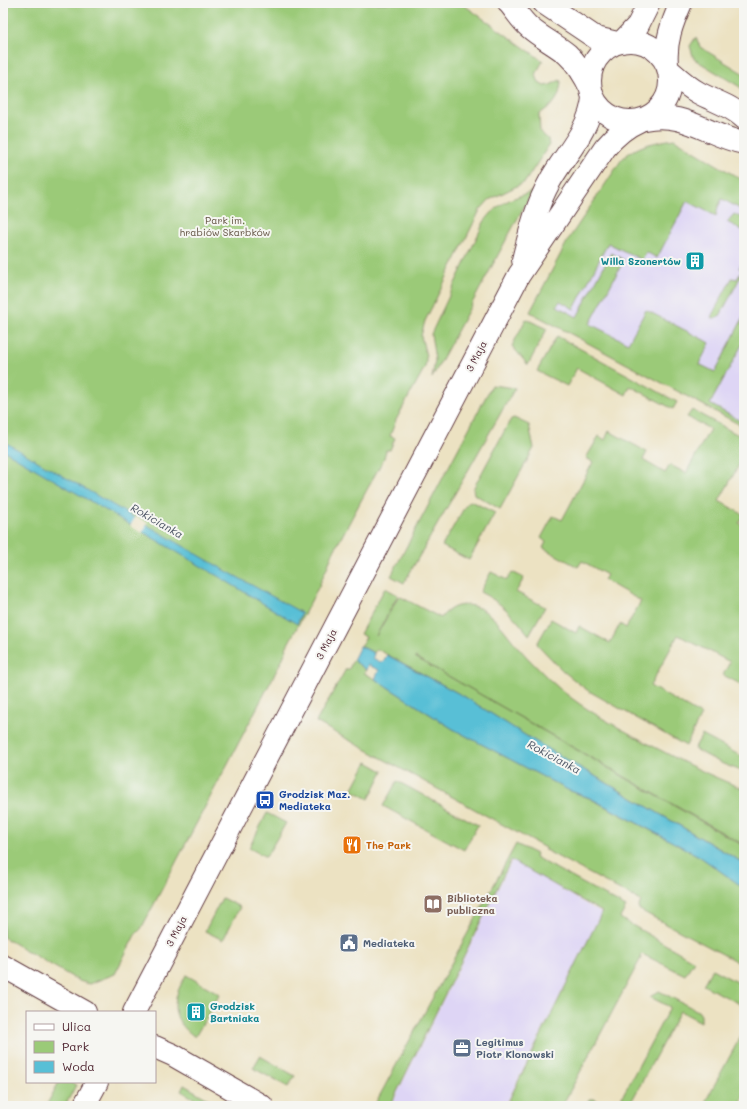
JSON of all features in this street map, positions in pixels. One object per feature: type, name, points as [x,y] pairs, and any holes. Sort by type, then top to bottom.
[{"type":"street","points":[[510,3],[530,28],[567,54],[585,76],[592,94],[602,110],[615,119],[631,122],[651,118],[673,118],[706,128],[725,138],[744,143]]},
{"type":"street","points":[[544,3],[596,38],[619,43],[635,41],[648,45],[659,53],[668,67],[687,85],[738,112],[744,118]]},
{"type":"street","points":[[592,94],[591,75],[595,62],[604,51],[619,43],[638,25],[649,3]]},
{"type":"street","points":[[642,120],[658,112],[667,99],[671,85],[666,56],[668,39],[671,25],[681,3]]},
{"type":"street","name":"3 Maja","points":[[519,275],[535,211],[550,181],[589,118],[592,94]]},
{"type":"street","name":"3 Maja","points":[[135,1011],[519,275],[615,136],[625,128],[642,120]]},
{"type":"street","points":[[3,966],[82,1011]]},
{"type":"street","points":[[156,1047],[173,1055],[262,1106]]},
{"type":"street","points":[[84,1106],[96,1083]]},
{"type":"shaded area","points":[[632,164],[744,190],[744,423],[552,319],[557,306]]},
{"type":"shaded area","points":[[512,860],[601,913],[505,1106],[391,1106]]},
{"type":"green space","name":"Park im. hrabiów Skarbków","points":[[3,3],[461,3],[543,61],[536,75],[539,83],[544,86],[560,80],[561,82],[559,94],[555,101],[539,114],[540,132],[548,139],[549,145],[525,182],[489,200],[480,210],[425,321],[421,336],[426,356],[425,367],[396,420],[390,436],[395,438],[390,450],[386,450],[384,458],[334,551],[319,586],[286,648],[287,649],[280,664],[141,929],[135,935],[115,974],[89,984],[79,981],[3,937]]},
{"type":"green space","points":[[696,37],[700,47],[744,74],[744,92],[740,87],[694,59],[690,46]]},
{"type":"green space","points":[[674,139],[744,181],[744,211],[722,199],[716,216],[687,201],[657,258],[646,252],[642,260],[608,243],[574,309],[560,301],[557,306],[577,317],[611,253],[624,260],[590,324],[628,343],[646,310],[710,343],[699,364],[715,372],[744,316],[744,341],[710,404],[744,423],[744,427],[530,312],[568,240],[622,159],[640,147]]},
{"type":"green space","points":[[533,191],[432,378],[435,360],[431,334],[484,222],[500,205],[511,199]]},
{"type":"green space","points":[[734,214],[744,219],[744,231],[727,222]]},
{"type":"green space","points":[[744,260],[744,270],[720,316],[714,319],[711,317],[732,278],[737,279],[742,270],[739,268]]},
{"type":"green space","points":[[526,319],[547,329],[528,365],[512,346]]},
{"type":"green space","points":[[557,336],[677,402],[673,409],[630,386],[626,395],[577,368],[567,386],[537,371]]},
{"type":"green space","points":[[492,385],[515,388],[404,583],[391,576]]},
{"type":"green space","points":[[692,410],[744,438],[744,456],[719,501],[744,515],[739,523],[744,526],[744,686],[723,675],[730,662],[678,635],[650,686],[701,715],[686,746],[587,690],[563,671],[537,644],[551,619],[576,633],[579,626],[610,643],[620,624],[626,628],[641,601],[604,580],[607,575],[582,561],[578,567],[543,548],[546,542],[541,538],[553,516],[562,520],[593,462],[586,458],[599,436],[605,440],[609,431],[647,452],[643,460],[665,473],[670,465],[686,473],[710,429],[687,417]]},
{"type":"green space","points":[[514,418],[529,425],[534,448],[500,509],[474,494],[473,489],[511,419]]},
{"type":"green space","points":[[471,501],[495,513],[469,560],[442,546],[467,503]]},
{"type":"green space","points":[[491,572],[507,580],[512,572],[524,578],[516,592],[545,607],[529,635],[507,610],[480,592]]},
{"type":"green space","points":[[385,588],[398,595],[376,636],[399,596],[441,618],[445,613],[454,607],[470,605],[481,609],[497,621],[522,652],[543,674],[580,704],[612,724],[669,755],[744,789],[744,845],[415,657],[744,846],[744,863],[528,737],[465,697],[377,649],[374,653],[361,646],[366,637],[360,634]]},
{"type":"green space","points":[[353,660],[366,670],[364,673],[453,729],[568,790],[589,798],[699,856],[744,888],[743,965],[638,909],[641,901],[545,850],[545,848],[316,722],[346,669],[349,669]]},
{"type":"green space","points":[[702,735],[741,756],[744,752],[744,772],[723,764],[694,749]]},
{"type":"green space","points":[[367,762],[383,771],[369,799],[352,790]]},
{"type":"green space","points":[[397,781],[478,825],[464,850],[383,806]]},
{"type":"green space","points":[[267,813],[286,823],[266,857],[249,848]]},
{"type":"green space","points":[[516,844],[536,854],[535,857],[626,907],[620,918],[694,961],[685,975],[642,954],[562,1106],[506,1106],[602,912],[511,860],[390,1106],[374,1106]]},
{"type":"green space","points":[[222,898],[240,907],[223,940],[205,931]]},
{"type":"green space","points":[[712,969],[744,986],[744,1006],[703,985]]},
{"type":"green space","points":[[186,975],[220,994],[195,1037],[181,1023],[175,1009],[177,993]]},
{"type":"green space","points":[[659,991],[698,1011],[701,1015],[701,1022],[680,1011],[629,1106],[617,1106],[670,1007],[650,997]]},
{"type":"green space","points":[[744,1030],[744,1095],[739,1106],[703,1106]]},
{"type":"green space","points":[[260,1056],[295,1076],[288,1087],[253,1068]]},
{"type":"green space","points":[[58,1083],[72,1083],[76,1085],[65,1106],[46,1106]]},
{"type":"green space","points":[[184,1085],[220,1106],[207,1106],[181,1091]]},
{"type":"green space","points":[[589,1099],[594,1099],[608,1106],[586,1106]]},
{"type":"water","points":[[3,441],[221,568],[302,613],[297,624],[3,450]]},
{"type":"water","name":"Rokicianka","points":[[360,646],[374,653],[373,658],[382,663],[387,655],[465,697],[528,737],[744,863],[744,888],[699,856],[590,798],[568,790],[453,729],[375,679],[379,670],[368,665],[366,670],[353,660]]},
{"type":"pier","points":[[136,516],[148,523],[142,533],[130,526]]},
{"type":"place","name":"Willa Szonertów","points":[[695,261]]},
{"type":"place","name":"Grodzisk Maz. Mediateka","points":[[265,800]]},
{"type":"place","name":"The Park","points":[[352,845]]},
{"type":"place","name":"Biblioteka publiczna","points":[[433,904]]},
{"type":"place","name":"Mediateka","points":[[349,943]]},
{"type":"place","name":"Grodzisk Bartniaka","points":[[196,1012]]},
{"type":"place","name":"Legitimus Piotr Klonowski","points":[[462,1048]]}]
